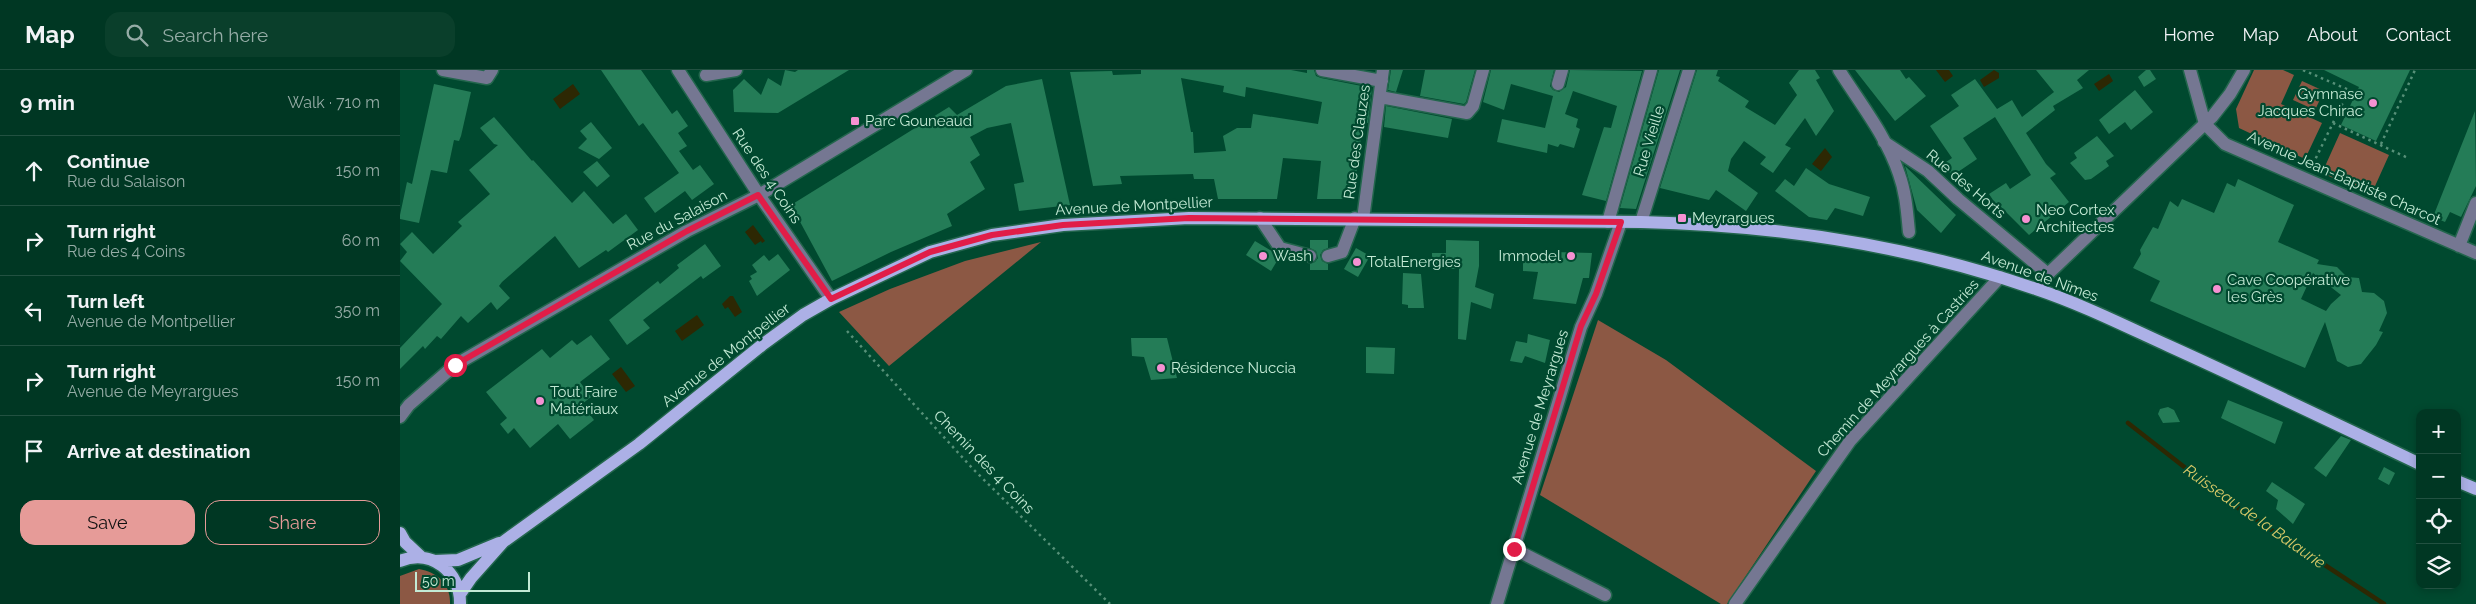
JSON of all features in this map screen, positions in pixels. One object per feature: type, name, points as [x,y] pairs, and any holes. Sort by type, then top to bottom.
[{"type":"main road","name":"Avenue de Montpellier","points":[[460,599],[471,578],[503,542],[639,444],[762,344],[803,315],[831,299],[930,252],[992,235],[1073,224],[1189,218],[1621,222]]},
{"type":"main road","name":"Avenue de Nîmes","points":[[1621,222],[1687,223],[1828,238],[1925,256],[2000,277],[2037,289],[2249,383],[2416,462]]},
{"type":"main road","points":[[2461,483],[2476,489]]},
{"type":"main road","points":[[400,533],[405,542],[421,557]]},
{"type":"main road","name":"Avenue de Montpellier","points":[[435,561],[458,560],[503,542]]},
{"type":"main road","points":[[400,561],[421,557],[435,561],[447,569],[456,580],[460,599]]},
{"type":"street","points":[[443,70],[487,78],[492,70]]},
{"type":"street","name":"Rue des 4 Coins","points":[[678,70],[758,195],[831,299]]},
{"type":"street","points":[[706,75],[736,70]]},
{"type":"street","name":"Rue du Salaison","points":[[400,417],[405,407],[455,365],[469,356],[687,231],[758,195],[948,75],[966,70]]},
{"type":"street","points":[[1322,70],[1383,75]]},
{"type":"street","points":[[1380,97],[1467,113],[1474,106],[1483,70]]},
{"type":"street","points":[[1558,84],[1562,70]]},
{"type":"street","points":[[1608,222],[1651,70]]},
{"type":"street","name":"Rue Vieille","points":[[1642,222],[1689,70]]},
{"type":"street","points":[[1839,70],[1884,142],[1899,174],[1906,201],[1909,232]]},
{"type":"street","points":[[2190,70],[2205,124]]},
{"type":"street","points":[[2037,289],[2048,274],[2205,124],[2230,94],[2244,70]]},
{"type":"street","name":"Rue des Clauzes","points":[[1328,256],[1342,252],[1359,219],[1383,75]]},
{"type":"street","name":"Avenue Jean-Baptiste Charcot","points":[[2205,124],[2225,144],[2476,253]]},
{"type":"street","name":"Rue des Horts","points":[[1884,142],[1928,171],[2048,274]]},
{"type":"street","points":[[2459,246],[2476,203]]},
{"type":"street","points":[[1260,218],[1280,248],[1310,256]]},
{"type":"street","name":"Avenue de Meyrargues","points":[[1497,604],[1581,326],[1596,294],[1621,222]]},
{"type":"street","name":"Chemin de Meyrargues à Castries","points":[[1735,604],[1850,441],[2000,277]]},
{"type":"street","points":[[1514,549],[1605,596]]},
{"type":"path","points":[[2304,70],[2349,90],[2306,179]]},
{"type":"path","points":[[2380,144],[2414,70]]},
{"type":"path","points":[[2333,123],[2408,158]]},
{"type":"path","name":"Chemin des 4 Coins","points":[[847,331],[973,469],[1110,604]]},
{"type":"shaded area","points":[[1936,70],[1949,70],[1953,76],[1945,82]]},
{"type":"shaded area","points":[[1994,70],[1999,73],[1999,78],[1984,87],[1980,80]]},
{"type":"shaded area","points":[[2254,70],[2283,70],[2294,75],[2281,104],[2322,123],[2305,159],[2239,128],[2236,109]]},
{"type":"shaded area","points":[[2109,74],[2113,81],[2099,91],[2094,84]]},
{"type":"shaded area","points":[[2302,81],[2324,91],[2315,110],[2293,100]]},
{"type":"shaded area","points":[[573,84],[580,94],[560,109],[553,99]]},
{"type":"shaded area","points":[[2340,133],[2389,155],[2371,195],[2322,173]]},
{"type":"shaded area","points":[[1825,148],[1832,157],[1821,171],[1812,164]]},
{"type":"shaded area","points":[[753,225],[765,241],[762,243],[761,241],[755,245],[745,232]]},
{"type":"shaded area","points":[[1041,242],[889,366],[839,312],[890,289],[965,261]]},
{"type":"shaded area","points":[[730,296],[733,296],[742,312],[735,317],[728,307],[725,309],[722,304]]},
{"type":"shaded area","points":[[697,315],[704,325],[682,341],[675,331]]},
{"type":"shaded area","points":[[1598,320],[1666,360],[1816,471],[1727,604],[1721,604],[1540,495]]},
{"type":"shaded area","points":[[621,367],[635,386],[626,392],[612,374]]},
{"type":"shaded area","points":[[419,569],[432,573],[442,580],[450,597],[450,604],[400,604],[400,576]]},
{"type":"building","points":[[601,70],[641,70],[672,114],[677,110],[688,126],[678,133],[687,146],[679,151],[693,170],[700,165],[714,184],[692,200],[685,191],[655,213],[644,198],[679,173],[643,123],[639,126]]},
{"type":"building","points":[[785,70],[795,72],[798,70],[849,70],[778,113],[734,112],[733,90],[744,79],[761,95],[768,78],[781,86]]},
{"type":"building","points":[[1141,70],[1291,70],[1307,73],[1307,70],[1314,70],[1316,76],[1321,78],[1372,88],[1368,123],[1363,122],[1353,199],[1317,199],[1321,161],[1283,158],[1277,199],[1218,199],[1214,179],[1194,179],[1193,174],[1120,176],[1122,184],[1093,186],[1070,72],[1112,71],[1113,75],[1141,74]],"holes":[[[1181,78],[1224,86],[1223,92],[1245,97],[1246,87],[1322,102],[1318,124],[1253,114],[1251,128],[1237,128],[1223,136],[1226,151],[1194,153],[1193,132],[1191,132]]]},
{"type":"building","points":[[1391,70],[1403,70],[1396,92],[1388,90]]},
{"type":"building","points":[[1425,70],[1475,70],[1466,102],[1464,104],[1420,96]]},
{"type":"building","points":[[1491,70],[1554,70],[1550,86],[1553,90],[1559,92],[1566,87],[1570,70],[1642,71],[1606,201],[1582,195],[1604,127],[1611,128],[1617,106],[1573,91],[1565,114],[1578,119],[1576,127],[1580,129],[1574,148],[1560,144],[1558,147],[1548,144],[1547,153],[1497,142],[1502,119],[1545,128],[1553,96],[1511,84],[1504,110],[1483,102]]},
{"type":"building","points":[[1659,70],[1680,70],[1636,209],[1620,208]]},
{"type":"building","points":[[1697,70],[1718,70],[1716,76],[1720,77],[1718,81],[1749,101],[1745,107],[1775,125],[1797,95],[1789,83],[1799,70],[1815,70],[1820,78],[1816,80],[1834,111],[1816,136],[1805,118],[1785,145],[1791,148],[1773,173],[1760,164],[1766,157],[1744,141],[1731,159],[1728,171],[1758,193],[1746,211],[1716,190],[1709,200],[1660,188]]},
{"type":"building","points":[[1855,70],[1900,70],[1906,79],[1909,77],[1926,96],[1895,121]]},
{"type":"building","points":[[2036,70],[2089,70],[2077,80],[2083,88],[2053,106],[2055,110],[2026,133],[2046,164],[2056,174],[2050,178],[2069,202],[2029,235],[1999,205],[1997,206],[1989,194],[2006,183],[2010,189],[2031,175],[1995,117],[1963,138],[1977,159],[1952,176],[1943,164],[1952,158],[1930,126],[1959,106],[1951,95],[1975,79],[1997,109],[2012,100],[2022,117],[2054,92]]},
{"type":"building","points":[[2146,70],[2150,70],[2156,79],[2144,87],[2138,77]]},
{"type":"building","name":"Gymnase Jacques Chirac","points":[[2324,70],[2410,70],[2376,141],[2341,125],[2359,87]]},
{"type":"building","points":[[1042,79],[1070,205],[1019,211],[1014,184],[1024,182],[1011,123],[987,128],[970,137],[980,155],[970,162],[985,189],[947,214],[952,226],[891,252],[832,281],[791,205],[949,107],[957,115],[1006,86]]},
{"type":"building","points":[[434,84],[471,92],[461,136],[459,141],[454,140],[447,173],[431,170],[419,223],[400,219],[400,215],[407,182],[412,184]]},
{"type":"building","points":[[2135,90],[2153,112],[2131,130],[2125,122],[2109,134],[2099,120]]},
{"type":"building","points":[[1386,106],[1452,119],[1448,138],[1384,127]]},
{"type":"building","points":[[2475,111],[2476,186],[2461,217],[2450,212],[2445,222],[2433,217]]},
{"type":"building","points":[[494,117],[572,203],[584,191],[613,224],[626,214],[638,230],[608,252],[606,250],[579,268],[555,236],[502,282],[499,286],[510,298],[497,310],[491,302],[468,323],[461,316],[441,339],[437,336],[425,349],[423,346],[400,369],[400,348],[442,304],[400,261],[407,252],[400,244],[412,232],[433,254],[462,226],[458,222],[490,194],[469,170],[498,145],[494,144],[480,128]]},
{"type":"building","points":[[591,122],[612,148],[599,159],[578,148],[587,139],[580,131]]},
{"type":"building","points":[[2097,136],[2114,156],[2106,161],[2109,166],[2091,179],[2085,180],[2070,163],[2077,158],[2074,153]]},
{"type":"building","points":[[597,161],[610,176],[597,187],[583,172]]},
{"type":"building","points":[[1905,166],[1956,215],[1941,233],[1917,210]]},
{"type":"building","points":[[1806,168],[1829,184],[1870,197],[1863,216],[1835,208],[1827,220],[1809,217],[1775,191],[1785,179],[1794,186]]},
{"type":"building","points":[[2238,179],[2294,205],[2278,242],[2319,260],[2317,264],[2337,267],[2347,277],[2359,278],[2362,292],[2374,293],[2384,301],[2387,313],[2379,331],[2383,332],[2376,345],[2361,364],[2348,367],[2337,361],[2325,322],[2305,368],[2150,301],[2160,281],[2133,268],[2141,254],[2140,250],[2153,227],[2158,229],[2170,201],[2178,207],[2182,199],[2214,213],[2227,183],[2235,187]],"holes":[[[2313,273],[2341,295],[2326,311],[2301,299]]]},
{"type":"building","points":[[1310,240],[1328,240],[1328,248],[1323,250],[1320,255],[1322,261],[1328,264],[1328,270],[1310,270],[1310,264],[1318,258],[1316,251],[1310,248]]},
{"type":"building","points":[[1446,240],[1479,241],[1479,266],[1475,287],[1494,294],[1491,309],[1471,302],[1466,340],[1458,339],[1459,269],[1446,269],[1446,265],[1432,265],[1432,253],[1446,253]]},
{"type":"building","name":"Wash","points":[[1255,241],[1280,256],[1271,271],[1246,255]]},
{"type":"building","points":[[705,244],[721,266],[703,279],[701,276],[643,320],[650,328],[627,345],[609,320],[658,281],[660,284],[679,268],[677,265]]},
{"type":"building","name":"TotalEnergies","points":[[1356,248],[1370,256],[1358,277],[1344,269]]},
{"type":"building","points":[[1554,252],[1592,253],[1589,278],[1583,278],[1576,304],[1533,299],[1538,272],[1523,271],[1523,258],[1555,262]]},
{"type":"building","points":[[778,254],[790,270],[757,296],[749,281],[752,279],[750,276],[757,272],[752,265],[764,255],[769,261]]},
{"type":"building","points":[[1403,273],[1421,274],[1424,308],[1408,308],[1408,305],[1402,304]]},
{"type":"building","points":[[1528,334],[1550,340],[1545,363],[1525,356],[1522,363],[1510,361],[1516,341],[1527,343]]},
{"type":"building","name":"Tout Faire Matériaux","points":[[591,335],[610,359],[580,382],[591,397],[582,404],[594,420],[570,439],[558,424],[530,448],[514,428],[508,434],[500,424],[507,418],[486,392],[542,349],[550,358],[572,340],[577,345]]},
{"type":"building","name":"Résidence Nuccia","points":[[1131,338],[1167,338],[1177,378],[1151,380],[1144,357],[1132,356]]},
{"type":"building","points":[[1366,347],[1395,348],[1394,374],[1366,373]]},
{"type":"building","points":[[2228,400],[2283,422],[2275,444],[2221,418]]},
{"type":"building","points":[[2168,407],[2174,410],[2180,422],[2163,423],[2158,414],[2160,409]]},
{"type":"building","points":[[2341,436],[2351,440],[2326,477],[2314,468]]},
{"type":"building","points":[[2384,467],[2395,473],[2389,485],[2378,479]]},
{"type":"building","points":[[2272,482],[2305,504],[2293,524],[2276,509],[2278,500],[2266,491]]},
{"type":"waterway","name":"Ruisseau de la Balaurie","points":[[2128,423],[2229,502],[2384,604]]},
{"type":"place","name":"Gymnase Jacques Chirac","points":[[2373,103]]},
{"type":"place","name":"Parc Gouneaud","points":[[855,121]]},
{"type":"place","name":"Meyrargues","points":[[1682,218]]},
{"type":"place","name":"Neo Cortex Architectes","points":[[2026,219]]},
{"type":"place","name":"Wash","points":[[1263,256]]},
{"type":"place","name":"Immodel","points":[[1571,256]]},
{"type":"place","name":"TotalEnergies","points":[[1357,262]]},
{"type":"place","name":"Cave Coopérative les Grès","points":[[2217,289]]},
{"type":"place","name":"Résidence Nuccia","points":[[1161,368]]},
{"type":"place","name":"Tout Faire Matériaux","points":[[540,401]]},
{"type":"route","points":[[455,365],[687,231],[758,195],[782,225],[831,299],[930,252],[992,235],[1063,225],[1189,218],[1355,218],[1621,222],[1596,294],[1581,326],[1514,549]]}]
